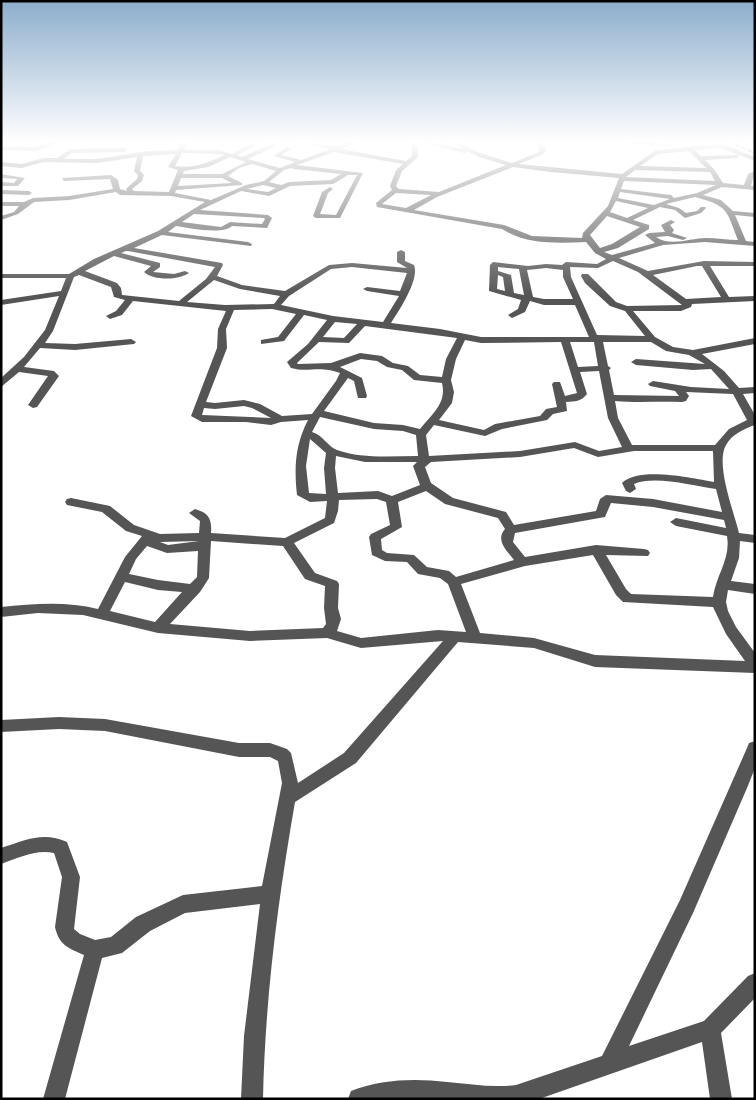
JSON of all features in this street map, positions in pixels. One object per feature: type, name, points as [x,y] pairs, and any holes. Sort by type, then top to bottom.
[{"type":"street","points":[[1,218],[16,213],[25,204],[34,200],[69,198],[96,193]]},
{"type":"street","points":[[182,193],[214,202]]},
{"type":"street","points":[[1,276],[61,278],[75,274],[161,233],[178,224],[194,212],[231,193]]},
{"type":"street","points":[[324,193],[316,216],[338,217],[350,193]]},
{"type":"street","points":[[391,193],[378,205],[504,227],[514,235],[556,241],[588,240]]},
{"type":"street","points":[[434,193],[442,194]]},
{"type":"street","points":[[585,276],[613,304],[628,309],[687,307],[684,302],[646,274],[598,251],[588,240],[586,235],[612,207],[616,193]]},
{"type":"street","points":[[640,193],[672,198],[699,193]]},
{"type":"street","points":[[665,193],[672,198]]},
{"type":"street","points":[[710,199],[720,193]]},
{"type":"street","points":[[406,211],[442,194]]},
{"type":"street","points":[[696,195],[720,202],[730,213],[743,243]]},
{"type":"street","points":[[628,220],[672,198]]},
{"type":"street","points":[[614,199],[677,209],[685,216],[699,212],[703,208]]},
{"type":"street","points":[[1,204],[25,204]]},
{"type":"street","points":[[178,224],[221,229],[226,228],[230,224],[264,226],[269,218],[266,216],[194,212]]},
{"type":"street","points":[[606,213],[644,225],[662,223],[670,230],[668,234]]},
{"type":"street","points":[[730,213],[755,215]]},
{"type":"street","points":[[598,251],[624,242],[645,228],[644,225]]},
{"type":"street","points":[[161,233],[248,244]]},
{"type":"street","points":[[660,243],[649,235],[668,234],[680,236],[689,242]]},
{"type":"street","points":[[628,449],[614,423],[606,368],[596,338],[578,302],[565,265],[568,263],[598,266],[613,258],[660,243],[705,240],[755,244]]},
{"type":"street","points":[[128,249],[217,265],[219,267],[214,277],[189,293],[181,303]]},
{"type":"street","points":[[384,326],[404,295],[412,271],[411,267],[401,262],[401,252]]},
{"type":"street","points":[[114,254],[157,266],[148,272],[151,274],[174,276],[185,273]]},
{"type":"street","points":[[646,274],[704,263],[755,264]]},
{"type":"street","points":[[704,263],[725,298]]},
{"type":"street","points":[[566,268],[496,264],[494,265],[492,291],[548,302],[578,302]]},
{"type":"street","points":[[276,307],[286,294],[329,267],[352,265],[366,268],[412,271]]},
{"type":"street","points":[[512,315],[522,310],[527,299],[522,266]]},
{"type":"street","points":[[493,272],[507,275],[510,296]]},
{"type":"street","points":[[1,384],[38,345],[52,325],[64,293],[75,274]]},
{"type":"street","points":[[75,274],[114,285],[117,288],[118,296],[130,299],[231,308],[276,307],[333,319],[486,340],[652,338]]},
{"type":"street","points":[[214,277],[249,289],[286,294]]},
{"type":"street","points":[[367,289],[393,290],[404,295]]},
{"type":"street","points":[[574,292],[596,289]]},
{"type":"street","points":[[1,303],[64,293]]},
{"type":"street","points":[[684,302],[725,298],[755,298]]},
{"type":"street","points":[[110,316],[119,313],[130,299]]},
{"type":"street","points":[[231,308],[222,329],[222,348],[196,416],[202,419],[246,419],[268,422],[315,415],[374,426],[403,428],[422,433]]},
{"type":"street","points":[[628,309],[652,338],[670,349],[693,353],[755,341]]},
{"type":"street","points":[[264,342],[281,339],[301,313]]},
{"type":"street","points":[[333,319],[317,339],[296,357],[292,365],[298,367],[321,364],[333,366],[343,370],[345,375]]},
{"type":"street","points":[[317,339],[346,341],[363,323]]},
{"type":"street","points":[[462,336],[451,359],[446,380],[449,392],[447,403],[422,433],[424,460],[418,469],[426,485],[449,501],[502,514],[511,530]]},
{"type":"street","points":[[563,399],[578,398],[582,394],[564,338]]},
{"type":"street","points":[[38,345],[75,347],[131,342]]},
{"type":"street","points":[[693,353],[712,366],[743,402],[753,420],[734,429],[719,448],[718,467],[734,535],[734,556],[719,602],[722,616],[755,666]]},
{"type":"street","points":[[333,366],[360,356],[379,358],[390,365],[405,368],[416,378],[446,380]]},
{"type":"street","points":[[636,362],[693,368],[712,366]]},
{"type":"street","points":[[574,370],[606,368]]},
{"type":"street","points":[[16,369],[51,373],[54,376],[33,405]]},
{"type":"street","points":[[345,375],[353,376],[359,380],[362,396]]},
{"type":"street","points":[[345,375],[315,415],[306,434],[302,447],[301,478],[303,495],[310,498],[378,495],[392,500],[422,489],[426,485]]},
{"type":"street","points":[[433,422],[485,433],[499,426],[538,419],[550,411],[563,409],[563,399],[557,384]]},
{"type":"street","points":[[653,384],[679,389],[735,392],[755,390]]},
{"type":"street","points":[[610,398],[642,400],[651,397],[682,399],[684,396],[679,389]]},
{"type":"street","points":[[200,404],[215,406],[244,403],[256,406],[280,419]]},
{"type":"street","points":[[306,434],[317,436],[332,451],[361,458],[424,460],[520,454],[547,448],[575,445],[598,454],[628,449],[719,448]]},
{"type":"street","points":[[71,502],[106,509],[147,539],[168,549],[206,542],[287,542],[328,522],[332,516],[333,497],[328,463],[332,451]]},
{"type":"street","points":[[630,489],[628,483],[632,480],[646,478],[722,486]]},
{"type":"street","points":[[521,561],[507,542],[507,534],[511,530],[601,514],[605,509],[606,499],[610,498],[653,503],[730,518]]},
{"type":"street","points":[[392,500],[396,527],[375,537],[376,552],[385,557],[410,558],[423,571],[444,574],[454,582],[475,639]]},
{"type":"street","points":[[158,628],[203,578],[206,542],[205,517],[195,513]]},
{"type":"street","points":[[676,522],[755,539]]},
{"type":"street","points":[[101,615],[131,557],[147,539]]},
{"type":"street","points":[[287,542],[310,576],[332,584],[334,619],[333,626],[327,633]]},
{"type":"street","points":[[454,582],[521,561],[596,549],[644,553]]},
{"type":"street","points":[[596,549],[620,592],[628,599],[719,602]]},
{"type":"street","points":[[122,577],[158,585],[195,589]]},
{"type":"street","points":[[723,585],[755,589]]},
{"type":"street","points":[[1,612],[38,608],[83,610],[158,628],[250,636],[327,633],[368,643],[423,636],[475,639],[534,643],[596,661],[755,666]]},
{"type":"street","points":[[287,798],[329,774],[350,758],[453,638]]},
{"type":"street","points":[[1,726],[59,723],[105,726],[239,750],[277,752],[285,758],[290,774],[270,894],[254,1036],[252,1099]]},
{"type":"street","points":[[610,1062],[649,990],[696,889],[755,748]]},
{"type":"street","points":[[1,856],[39,845],[53,845],[61,848],[71,888],[64,927],[66,935],[73,941],[95,950],[115,946],[144,924],[183,904],[270,894]]},
{"type":"street","points":[[54,1099],[95,950]]},
{"type":"street","points":[[359,1099],[385,1092],[444,1092],[475,1097],[501,1098],[516,1096],[710,1029],[720,1021],[755,983]]},
{"type":"street","points":[[710,1029],[721,1099]]}]
